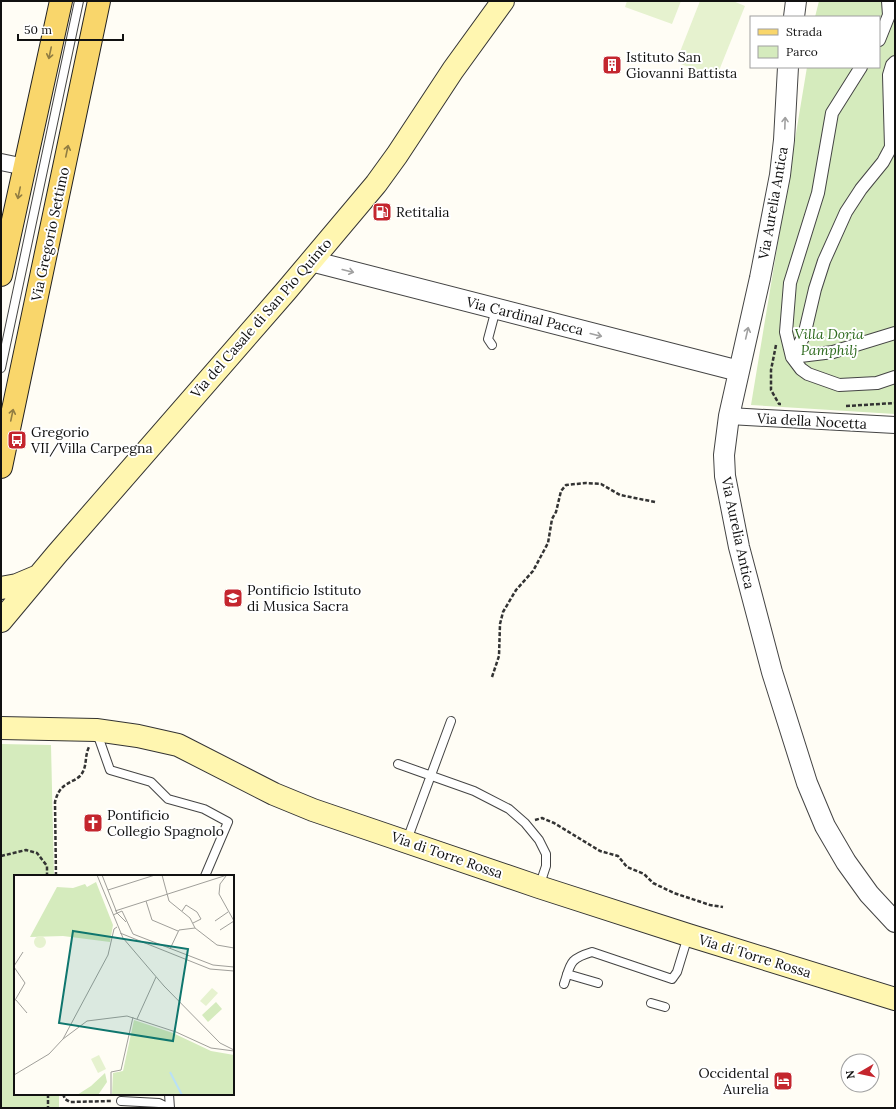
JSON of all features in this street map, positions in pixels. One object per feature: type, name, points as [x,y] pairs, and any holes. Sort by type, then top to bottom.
[{"type":"main road","name":"Via Gregorio Settimo","points":[[1,467],[99,1]]},
{"type":"main road","name":"Via del Casale di San Pio Quinto","points":[[1,621],[36,577],[286,292],[389,167],[453,70],[503,1]]},
{"type":"main road","name":"Via Gregorio Settimo","points":[[1,275],[24,167],[64,2]]},
{"type":"main road","points":[[1,588],[17,585],[36,577]]},
{"type":"main road","name":"Via di Torre Rossa","points":[[1,728],[93,730],[138,736],[178,745],[286,799],[539,887],[613,916],[688,935],[895,999]]},
{"type":"street","points":[[794,16],[796,1]]},
{"type":"street","points":[[880,38],[892,14],[888,1]]},
{"type":"street","points":[[792,357],[804,336],[815,289],[824,261],[846,212],[861,189],[883,162],[891,147],[889,75],[892,65],[895,62]]},
{"type":"street","name":"Via Aurelia Antica","points":[[788,68],[784,140],[780,175],[760,278],[729,416],[724,455],[726,485],[740,547],[772,672],[797,754],[815,803],[834,844],[846,862],[869,894],[895,922]]},
{"type":"street","points":[[860,68],[832,113],[818,193],[790,283],[786,332],[792,357],[801,369],[808,374],[839,384],[877,383],[895,377]]},
{"type":"street","points":[[1,162],[24,167]]},
{"type":"street","name":"Via Cardinal Pacca","points":[[310,261],[739,372]]},
{"type":"street","points":[[792,357],[833,352],[895,333]]},
{"type":"street","name":"Via della Nocetta","points":[[729,416],[895,426]]},
{"type":"lane","name":"Via Gregorio Settimo","points":[[1,368],[64,2]]},
{"type":"lane","points":[[492,345],[488,339],[496,309]]},
{"type":"lane","points":[[406,841],[451,721]]},
{"type":"lane","points":[[93,730],[110,770],[151,782],[168,799],[204,809],[228,822],[205,875]]},
{"type":"lane","points":[[398,764],[474,791],[509,809],[525,823],[539,840],[546,854],[546,866],[539,887]]},
{"type":"lane","points":[[564,984],[573,960],[580,955],[592,952],[672,979],[677,972],[688,935]]},
{"type":"lane","points":[[567,974],[598,983]]},
{"type":"lane","points":[[651,1003],[666,1007]]},
{"type":"lane","points":[[121,1101],[159,1103],[170,1108],[169,1095]]},
{"type":"path","points":[[492,677],[498,656],[500,624],[503,612],[516,590],[533,571],[548,543],[552,519],[556,512],[561,491],[566,485],[586,483],[601,484],[620,495],[655,502]]},
{"type":"path","points":[[56,875],[55,802],[58,791],[66,784],[79,777],[86,767],[86,752],[91,744],[93,730]]},
{"type":"path","points":[[525,823],[542,818],[554,823],[593,848],[618,856],[627,867],[644,874],[653,883],[681,896],[710,905],[723,906]]},
{"type":"path","points":[[1,856],[26,850],[37,853],[46,866],[47,875]]},
{"type":"path","points":[[48,1095],[48,1108]]},
{"type":"path","points":[[63,1095],[65,1099],[70,1102],[121,1101]]},
{"type":"green space","points":[[627,1],[681,1],[672,24],[625,7]]},
{"type":"green space","points":[[700,1],[733,1],[745,6],[716,78],[676,62]]},
{"type":"green space","name":"Villa Doria Pamphilj","points":[[819,1],[895,1],[895,414],[751,405],[807,68],[880,68],[880,16],[815,16]]},
{"type":"green space","points":[[1,744],[51,745],[54,875],[14,875],[14,1095],[59,1095],[59,1108],[1,1108]]},
{"type":"place","name":"Istituto San Giovanni Battista","points":[[612,65]]},
{"type":"place","name":"Retitalia","points":[[382,212]]},
{"type":"place","name":"Gregorio VII/Villa Carpegna","points":[[17,440]]},
{"type":"place","name":"Pontificio Istituto di Musica Sacra","points":[[233,598]]},
{"type":"place","name":"Pontificio Collegio Spagnolo","points":[[93,823]]},
{"type":"place","name":"Occidental Aurelia","points":[[783,1081]]}]
